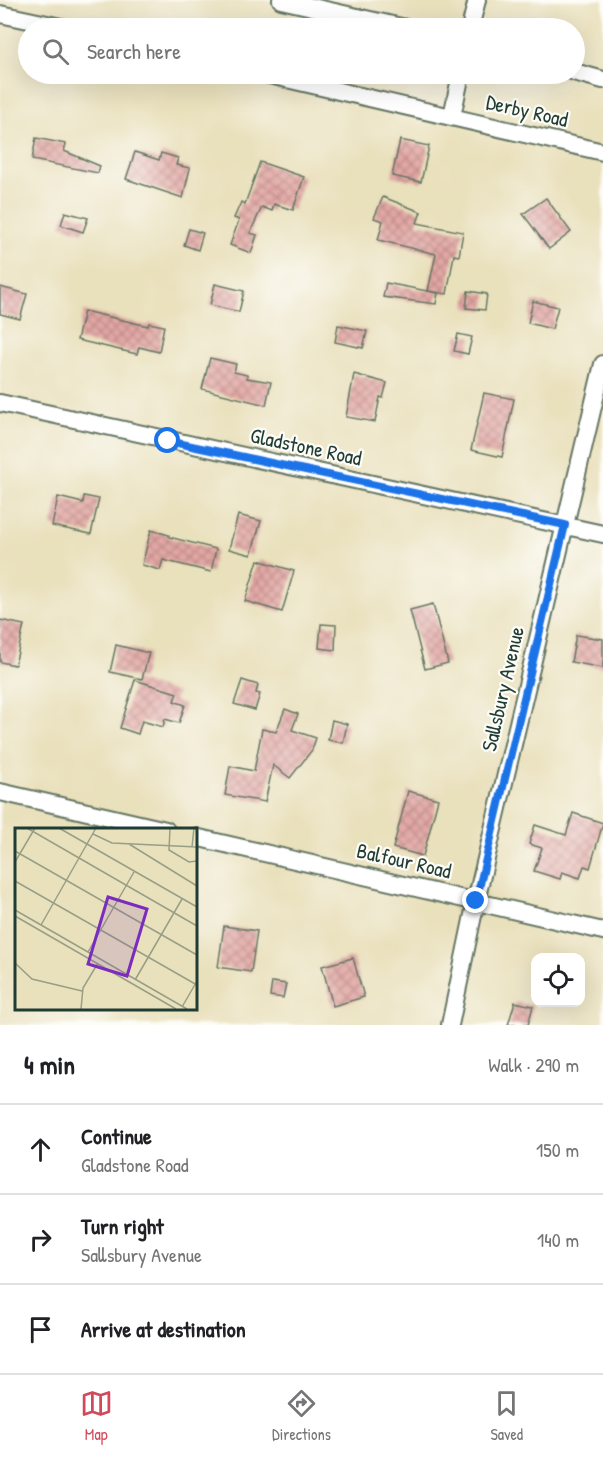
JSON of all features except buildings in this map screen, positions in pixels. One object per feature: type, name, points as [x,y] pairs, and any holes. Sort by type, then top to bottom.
[{"type":"street","points":[[281,0],[361,18]]},
{"type":"street","points":[[472,18],[477,0]]},
{"type":"street","points":[[0,14],[19,18]]},
{"type":"street","points":[[585,75],[603,80]]},
{"type":"street","name":"Derby Road","points":[[310,84],[603,152]]},
{"type":"street","points":[[452,116],[459,84]]},
{"type":"street","name":"Sallsbury Avenue","points":[[450,1025],[476,901],[603,364]]},
{"type":"street","name":"Gladstone Road","points":[[0,403],[603,534]]},
{"type":"street","points":[[0,792],[157,828]]},
{"type":"street","name":"Balfour Road","points":[[196,837],[603,931]]},
{"type":"route","points":[[168,441],[565,525],[476,901]]}]
